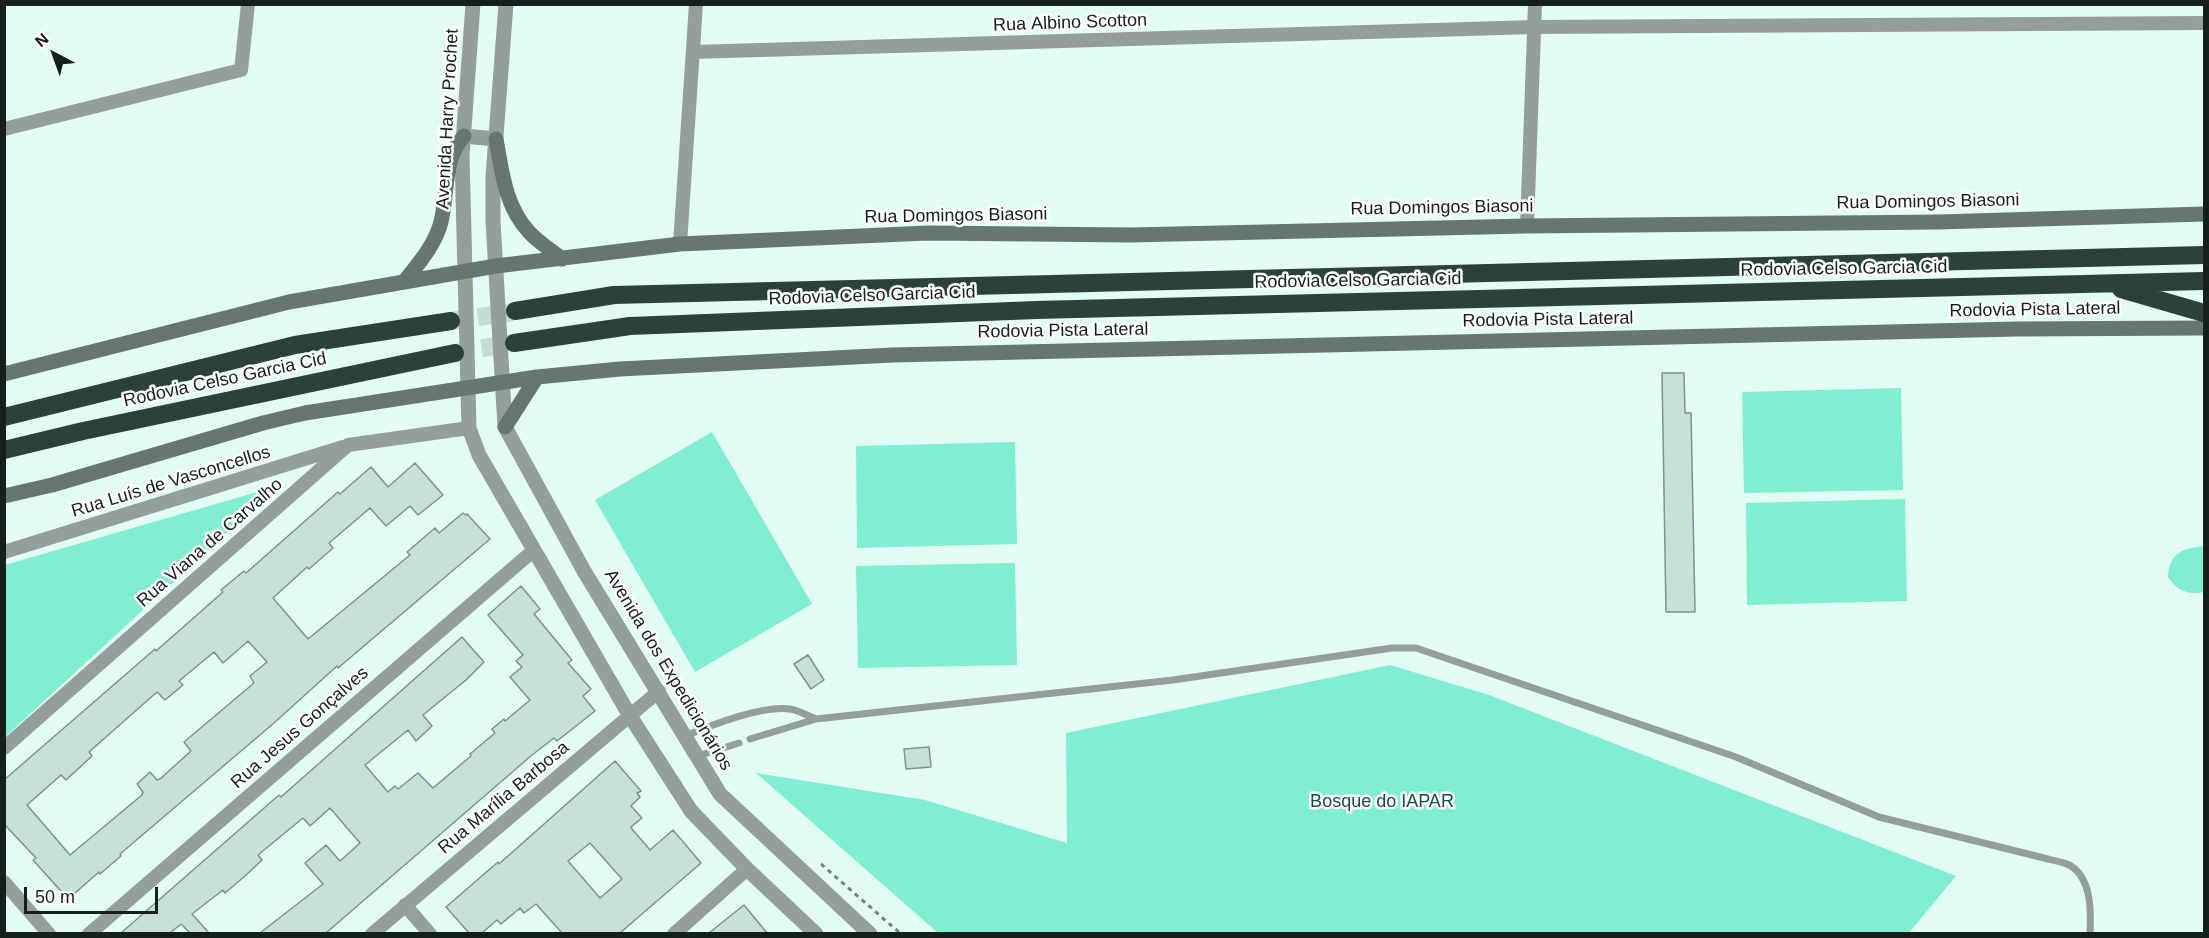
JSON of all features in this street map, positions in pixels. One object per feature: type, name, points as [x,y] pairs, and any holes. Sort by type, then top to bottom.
[{"type":"highway","name":"Rodovia Celso Garcia Cid","points":[[515,311],[614,296],[2205,255]]},
{"type":"highway","name":"Rodovia Celso Garcia Cid","points":[[514,343],[630,326],[1036,310],[2205,281]]},
{"type":"highway","points":[[2102,283],[2205,313]]},
{"type":"highway","name":"Rodovia Celso Garcia Cid","points":[[4,417],[295,345],[451,321]]},
{"type":"highway","name":"Rodovia Celso Garcia Cid","points":[[4,450],[83,430],[455,353]]},
{"type":"main road","points":[[404,282],[429,251],[441,223],[453,152],[464,136]]},
{"type":"main road","points":[[496,139],[508,199],[519,219],[529,233],[562,259]]},
{"type":"main road","name":"Rua Domingos Biasoni","points":[[680,244],[928,233],[1131,235],[1527,226],[1939,222],[2205,214]]},
{"type":"main road","points":[[4,375],[289,302],[496,266],[680,244]]},
{"type":"main road","name":"Rodovia Pista Lateral","points":[[537,376],[620,369],[893,355],[2005,329],[2205,328]]},
{"type":"main road","points":[[4,496],[52,485],[263,423],[305,413],[537,376]]},
{"type":"main road","points":[[505,427],[537,376]]},
{"type":"street","points":[[4,129],[241,70],[248,4]]},
{"type":"street","name":"Avenida Harry Prochet","points":[[468,388],[462,156],[473,4]]},
{"type":"street","points":[[496,266],[493,188],[506,4]]},
{"type":"street","points":[[680,244],[696,4]]},
{"type":"street","points":[[1527,226],[1535,4]]},
{"type":"street","name":"Rua Albino Scotton","points":[[693,52],[1535,27],[2205,23]]},
{"type":"street","points":[[464,136],[496,139]]},
{"type":"street","name":"Avenida dos Expedicionários","points":[[496,266],[505,427],[584,571],[720,794],[870,933]]},
{"type":"street","points":[[468,388],[469,428],[479,455],[630,716],[691,811],[747,869],[816,933]]},
{"type":"street","points":[[348,445],[469,428]]},
{"type":"street","name":"Rua Luís de Vasconcellos","points":[[4,552],[348,445]]},
{"type":"street","name":"Rua Viana de Carvalho","points":[[4,748],[348,445]]},
{"type":"street","name":"Rua Jesus Gonçalves","points":[[90,933],[534,550]]},
{"type":"street","name":"Rua Marília Barbosa","points":[[372,933],[659,691]]},
{"type":"street","points":[[674,933],[747,869]]},
{"type":"street","points":[[4,882],[49,933]]},
{"type":"street","points":[[405,905],[430,933]]},
{"type":"lane","points":[[750,739],[816,719],[1173,680],[1392,648],[1416,648],[1736,757],[1879,817],[2048,859],[2071,867],[2082,880],[2091,905],[2090,933]]},
{"type":"lane","points":[[686,736],[748,713],[771,709],[791,709],[816,719]]},
{"type":"lane","points":[[698,756],[740,743]]},
{"type":"path","points":[[813,857],[901,933]]},
{"type":"green space","points":[[1901,388],[1903,490],[1744,493],[1742,392]]},
{"type":"green space","points":[[712,432],[812,604],[695,672],[595,500]]},
{"type":"green space","points":[[1015,442],[1017,544],[857,548],[856,446]]},
{"type":"green space","points":[[278,486],[5,737],[5,565]]},
{"type":"green space","points":[[1905,499],[1907,601],[1747,605],[1746,503]]},
{"type":"green space","points":[[2204,546],[2204,592],[2183,591],[2175,586],[2168,577],[2171,562],[2178,553]]},
{"type":"green space","points":[[1015,563],[1017,665],[858,668],[856,566]]},
{"type":"green space","name":"Bosque do IAPAR","points":[[1390,665],[1489,695],[1956,876],[1909,933],[938,933],[756,773],[925,800],[1067,843],[1066,733]]},
{"type":"building","points":[[1662,373],[1684,373],[1685,413],[1691,413],[1695,612],[1666,612]]},
{"type":"building","points":[[415,463],[443,495],[418,515],[410,506],[386,526],[370,508],[329,543],[333,548],[309,569],[307,567],[273,598],[308,639],[410,555],[407,552],[435,528],[439,533],[463,513],[467,514],[490,539],[338,668],[337,666],[274,723],[120,854],[121,856],[68,899],[33,860],[36,858],[4,824],[4,780],[155,649],[156,651],[223,592],[221,590],[244,571],[246,573],[338,492],[340,494],[371,467],[388,487]],"holes":[[[248,641],[267,662],[250,676],[254,683],[184,742],[191,751],[160,779],[157,780],[150,772],[137,784],[143,792],[142,795],[70,855],[27,805],[61,775],[66,780],[92,756],[89,752],[157,692],[165,700],[183,685],[179,681],[214,652],[223,663]]]},
{"type":"building","points":[[521,586],[540,609],[534,614],[572,660],[568,663],[591,689],[583,696],[595,711],[557,741],[554,738],[532,755],[326,933],[260,933],[323,884],[305,863],[326,845],[340,861],[360,843],[330,808],[310,826],[303,818],[258,855],[262,860],[245,876],[225,893],[223,890],[192,914],[209,933],[190,933],[181,924],[170,933],[121,933],[279,795],[281,797],[462,637],[484,662],[423,715],[432,726],[416,741],[408,730],[365,765],[388,792],[395,786],[398,789],[418,773],[433,788],[471,756],[470,754],[495,733],[492,729],[530,700],[510,677],[522,667],[516,661],[523,655],[488,615]]},
{"type":"building","points":[[808,655],[824,680],[811,689],[794,664]]},
{"type":"building","points":[[929,747],[931,767],[906,769],[904,749]]},
{"type":"building","points":[[615,761],[641,791],[637,793],[640,797],[631,806],[642,818],[631,827],[632,829],[650,850],[673,830],[701,863],[620,933],[562,933],[536,904],[524,913],[520,908],[501,924],[497,920],[482,933],[469,933],[446,907],[498,862],[499,864]],"holes":[[[590,843],[622,879],[600,898],[568,861]]]},
{"type":"building","points":[[744,905],[767,933],[709,933]]},
{"type":"tunnel","points":[[451,321],[513,312]]},
{"type":"tunnel","points":[[455,353],[514,343]]}]
